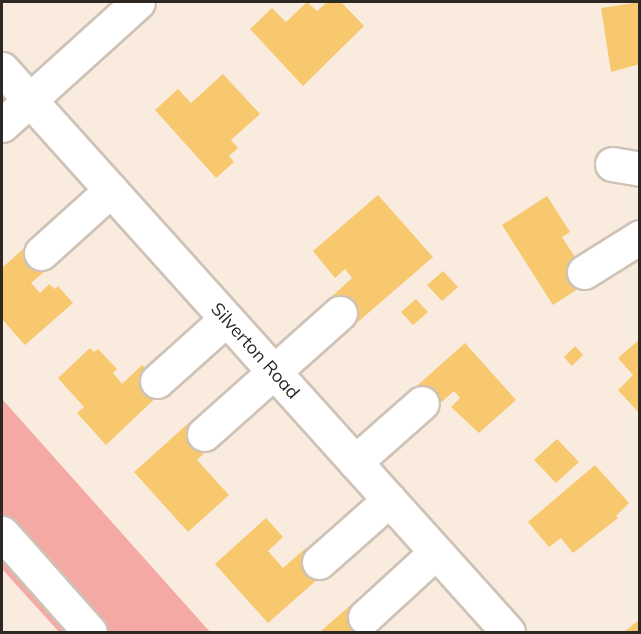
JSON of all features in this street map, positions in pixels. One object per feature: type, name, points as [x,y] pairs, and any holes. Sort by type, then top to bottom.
[{"type":"street","points":[[2,125],[28,98],[138,2]]},
{"type":"street","name":"Silverton Road","points":[[2,69],[508,633]]},
{"type":"street","points":[[41,253],[111,190]]},
{"type":"street","points":[[584,272],[639,237]]},
{"type":"street","points":[[204,434],[276,374],[340,314]]},
{"type":"street","points":[[157,381],[226,319]]},
{"type":"street","points":[[355,462],[422,403]]},
{"type":"street","points":[[319,562],[389,500]]},
{"type":"street","points":[[2,533],[90,633]]},
{"type":"street","points":[[365,617],[436,552]]},
{"type":"shaded area","points":[[2,399],[210,632],[59,632],[2,569]]},
{"type":"building","points":[[307,2],[317,11],[327,2],[341,2],[364,26],[303,86],[250,29],[272,8],[286,22]]},
{"type":"building","points":[[640,2],[640,64],[611,72],[601,8]]},
{"type":"building","points":[[223,74],[260,114],[231,140],[238,148],[229,156],[234,162],[216,178],[155,110],[178,89],[191,103]]},
{"type":"building","points":[[378,195],[433,257],[352,327],[328,300],[352,278],[345,269],[335,278],[313,251]]},
{"type":"building","points":[[547,196],[570,232],[562,237],[590,281],[553,305],[502,225]]},
{"type":"building","points":[[31,242],[52,265],[31,283],[40,293],[49,284],[55,289],[58,286],[73,303],[25,345],[2,319],[2,268]]},
{"type":"building","points":[[443,271],[458,287],[442,301],[427,285]]},
{"type":"building","points":[[416,299],[428,312],[413,325],[401,312]]},
{"type":"building","points":[[640,339],[640,414],[618,390],[633,375],[618,358]]},
{"type":"building","points":[[465,343],[516,400],[479,433],[451,407],[460,398],[454,391],[430,412],[411,391]]},
{"type":"building","points":[[575,346],[583,355],[572,366],[564,357]]},
{"type":"building","points":[[90,348],[94,352],[98,349],[117,369],[113,373],[122,384],[142,365],[165,389],[106,445],[77,413],[84,407],[58,378]]},
{"type":"building","points":[[192,420],[214,444],[197,460],[229,495],[188,532],[134,472]]},
{"type":"building","points":[[557,439],[579,462],[556,483],[534,460]]},
{"type":"building","points":[[595,465],[629,503],[616,516],[618,518],[573,553],[561,538],[549,547],[528,522]]},
{"type":"building","points":[[266,518],[283,537],[268,551],[283,568],[306,548],[327,571],[268,623],[215,564]]},
{"type":"building","points":[[353,603],[374,627],[367,632],[320,632]]},
{"type":"building","points":[[640,619],[640,632],[624,632]]}]
